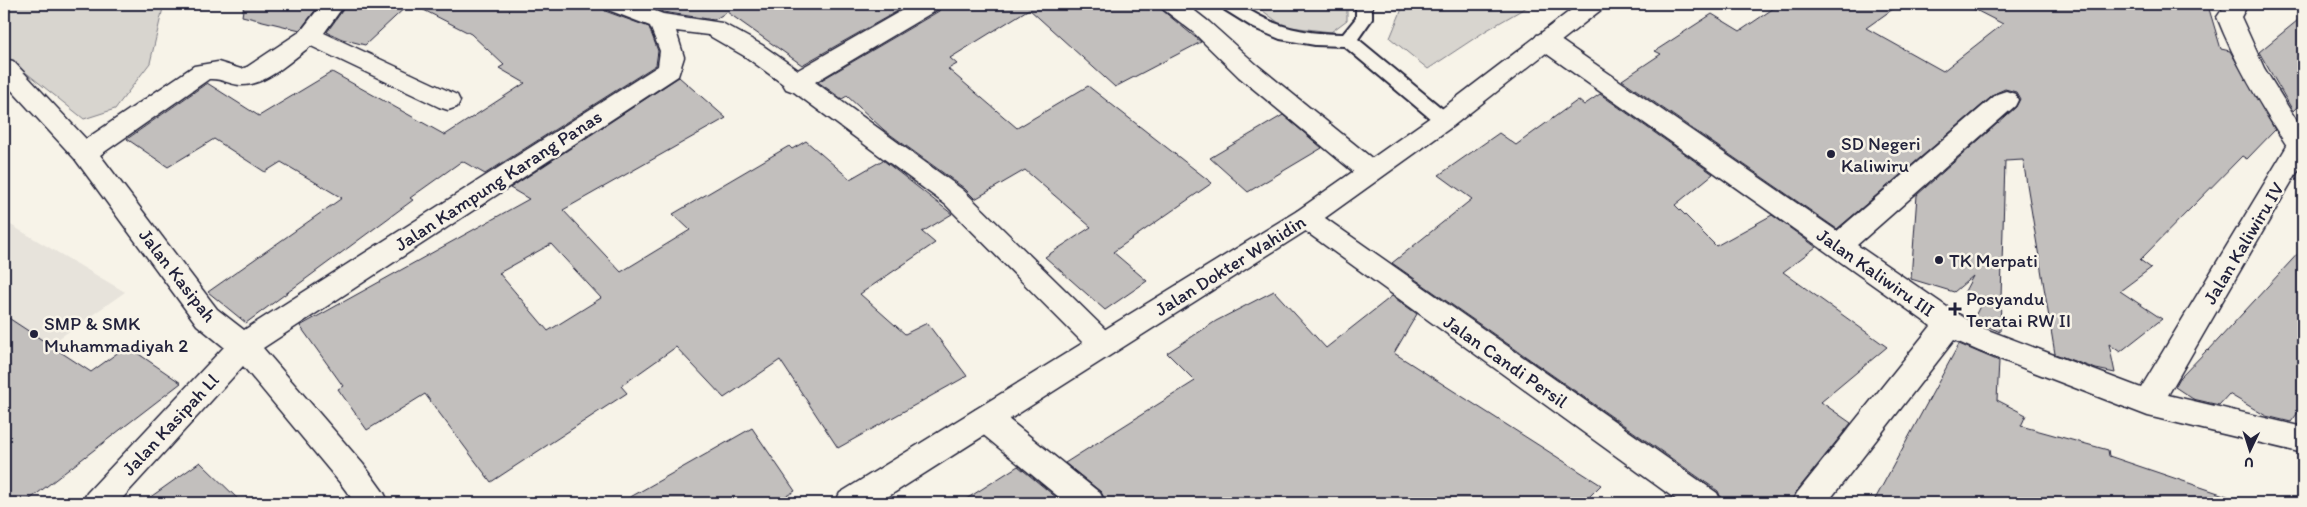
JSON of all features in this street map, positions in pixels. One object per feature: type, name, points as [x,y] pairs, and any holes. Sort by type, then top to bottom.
[{"type":"main road","points":[[84,153],[203,72],[218,70],[240,77],[246,76],[310,36],[334,4]]},
{"type":"main road","points":[[614,4],[660,21],[714,28],[754,51],[795,83],[954,197],[1103,345]]},
{"type":"main road","points":[[795,83],[930,4]]},
{"type":"main road","points":[[1172,4],[1201,27],[1248,71],[1370,171]]},
{"type":"main road","name":"Jalan Kaliwiru IV","points":[[2148,403],[2302,146],[2257,81],[2241,48],[2229,17],[2237,4]]},
{"type":"main road","name":"Jalan Dokter Wahidin","points":[[860,501],[1103,345],[1306,218],[1444,120],[1545,41],[1587,5]]},
{"type":"main road","name":"Jalan Kampung Karang Panas","points":[[243,346],[669,70],[673,60],[673,51],[660,21]]},
{"type":"main road","points":[[310,36],[448,101]]},
{"type":"main road","name":"Jalan Kaliwiru III","points":[[1545,41],[1950,323],[1970,335],[2148,403],[2303,440]]},
{"type":"main road","name":"Jalan Kasipah","points":[[4,67],[84,153],[207,317],[243,346],[352,474],[373,503]]},
{"type":"main road","points":[[1839,245],[2006,100]]},
{"type":"main road","name":"Jalan Candi Persil","points":[[1306,218],[1706,503]]},
{"type":"main road","points":[[1808,503],[1950,323]]},
{"type":"main road","name":"Jalan Kasipah Ll","points":[[98,503],[243,346]]},
{"type":"main road","points":[[986,420],[1089,503]]},
{"type":"lane","points":[[1348,40],[1364,19],[1364,4]]},
{"type":"lane","points":[[1231,5],[1275,31],[1293,38],[1314,41],[1348,40],[1444,120]]},
{"type":"shaded area","points":[[4,4],[162,4],[163,8],[150,63],[115,109],[84,119],[9,59],[4,48]]},
{"type":"shaded area","points":[[1345,4],[1347,5],[1347,20],[1331,32],[1283,26],[1255,5]]},
{"type":"shaded area","points":[[1404,4],[1532,4],[1487,30],[1428,69],[1390,38]]},
{"type":"shaded area","name":"SMP & SMK Muhammadiyah 2","points":[[4,221],[125,292],[4,377]]},
{"type":"building","points":[[244,4],[320,4],[300,30],[242,16]]},
{"type":"building","points":[[347,4],[409,4],[365,45],[342,39],[327,32]]},
{"type":"building","points":[[412,4],[601,4],[605,11],[649,27],[658,51],[656,65],[485,174],[462,161],[410,198],[413,200],[246,323],[208,292],[342,198],[281,162],[265,172],[214,139],[168,167],[127,139],[207,83],[259,116],[332,72],[445,135],[525,83],[499,68],[504,65],[471,34]]},
{"type":"building","points":[[641,4],[910,4],[802,65],[727,12],[714,20],[663,12]]},
{"type":"building","points":[[943,4],[1158,4],[1162,10],[1201,42],[1115,87],[1029,9],[950,58],[957,64],[948,69],[1017,128],[1088,86],[1212,183],[1113,252],[1147,281],[1105,310],[1045,257],[1091,227],[1025,170],[975,199],[964,188],[884,130],[847,96],[842,99],[818,82],[939,11]]},
{"type":"building","points":[[1780,4],[1900,4],[1866,28],[1943,71],[2003,24],[1964,4],[2180,4],[2209,9],[2221,49],[2230,51],[2275,130],[2247,159],[2242,156],[2140,260],[2151,268],[2120,291],[2162,319],[2120,352],[2109,344],[2115,373],[2096,369],[2055,354],[2023,160],[2005,161],[2000,332],[1973,320],[1981,304],[1964,293],[1973,276],[1954,292],[1911,279],[1917,195],[2016,107],[2020,99],[2016,92],[2005,89],[1996,93],[1837,229],[1622,80],[1661,54],[1655,51],[1712,14],[1740,31]]},
{"type":"building","points":[[2303,16],[2303,101],[2293,111],[2259,52]]},
{"type":"building","points":[[679,77],[726,118],[563,210],[621,272],[690,230],[673,214],[789,146],[792,149],[806,141],[850,179],[883,160],[952,214],[922,232],[935,243],[860,294],[905,334],[927,323],[967,376],[838,448],[780,360],[724,398],[676,347],[621,386],[627,393],[491,482],[425,394],[367,430],[338,389],[343,386],[300,326],[529,199],[510,188]],"holes":[[[551,244],[601,298],[548,331],[499,273]]]},
{"type":"building","points":[[1600,94],[1713,174],[1675,205],[1716,246],[1772,215],[1816,247],[1783,272],[1887,347],[1821,402],[1851,423],[1796,492],[1790,503],[1728,503],[1722,500],[1718,491],[1392,263],[1472,199],[1439,175],[1499,133],[1516,145],[1578,100],[1584,105]]},
{"type":"building","points":[[1283,115],[1322,148],[1248,192],[1210,158]]},
{"type":"building","points":[[2303,248],[2303,406],[2291,422],[2266,416],[2229,394],[2219,405],[2193,399],[2175,387],[2180,378],[2208,351]]},
{"type":"building","points":[[1274,291],[1326,348],[1392,296],[1417,314],[1394,353],[1601,485],[1583,503],[1107,503],[1101,492],[1065,463],[1195,381],[1167,353],[1216,321]]},
{"type":"building","points":[[4,315],[91,372],[127,346],[181,383],[25,503],[4,503]]},
{"type":"building","points":[[1959,344],[1999,361],[1997,400],[2026,415],[2021,426],[2108,450],[2109,456],[2233,498],[2232,503],[1873,503]]},
{"type":"building","points":[[752,428],[795,491],[774,503],[620,503]]},
{"type":"building","points":[[200,462],[242,503],[142,503]]},
{"type":"building","points":[[1018,466],[1063,503],[960,503]]},
{"type":"place","name":"SD Negeri Kaliwiru","points":[[1831,154]]},
{"type":"place","name":"TK Merpati","points":[[1939,260]]},
{"type":"place","name":"Posyandu Teratai RW II","points":[[1955,309]]},
{"type":"place","name":"SMP & SMK Muhammadiyah 2","points":[[34,334]]}]
